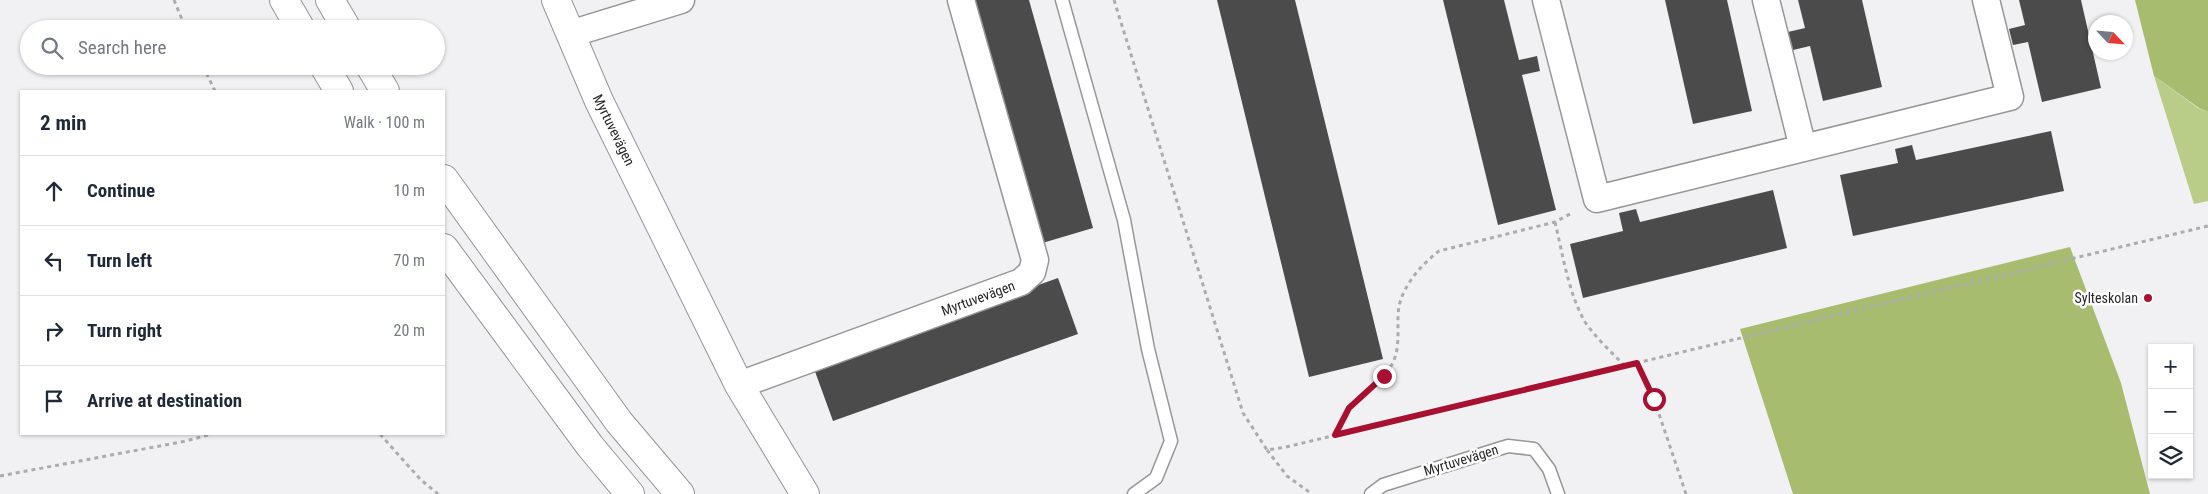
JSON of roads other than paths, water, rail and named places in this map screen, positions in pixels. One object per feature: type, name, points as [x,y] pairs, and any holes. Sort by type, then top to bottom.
[{"type":"main road","points":[[284,0],[296,20]]},
{"type":"main road","points":[[330,0],[342,20]]},
{"type":"main road","name":"Myrtuvevägen","points":[[556,0],[599,101],[739,385],[805,494]]},
{"type":"main road","points":[[330,75],[339,90]]},
{"type":"main road","points":[[376,75],[385,90]]},
{"type":"main road","points":[[445,180],[619,422],[680,494]]},
{"type":"main road","points":[[445,249],[590,446],[630,494]]},
{"type":"street","points":[[570,34],[681,0]]},
{"type":"street","name":"Myrtuvevägen","points":[[739,385],[1021,282],[1032,272],[1035,260],[961,0]]},
{"type":"street","points":[[1546,0],[1597,199],[2010,97],[1986,0]]},
{"type":"street","points":[[1766,0],[1803,148]]},
{"type":"lane","points":[[1062,0],[1124,220],[1148,349],[1171,441],[1156,478],[1134,494]]},
{"type":"lane","name":"Myrtuvevägen","points":[[1372,494],[1383,485],[1508,446],[1534,449],[1549,469],[1558,494]]},
{"type":"place","name":"Sylteskolan","points":[[2148,298]]}]
